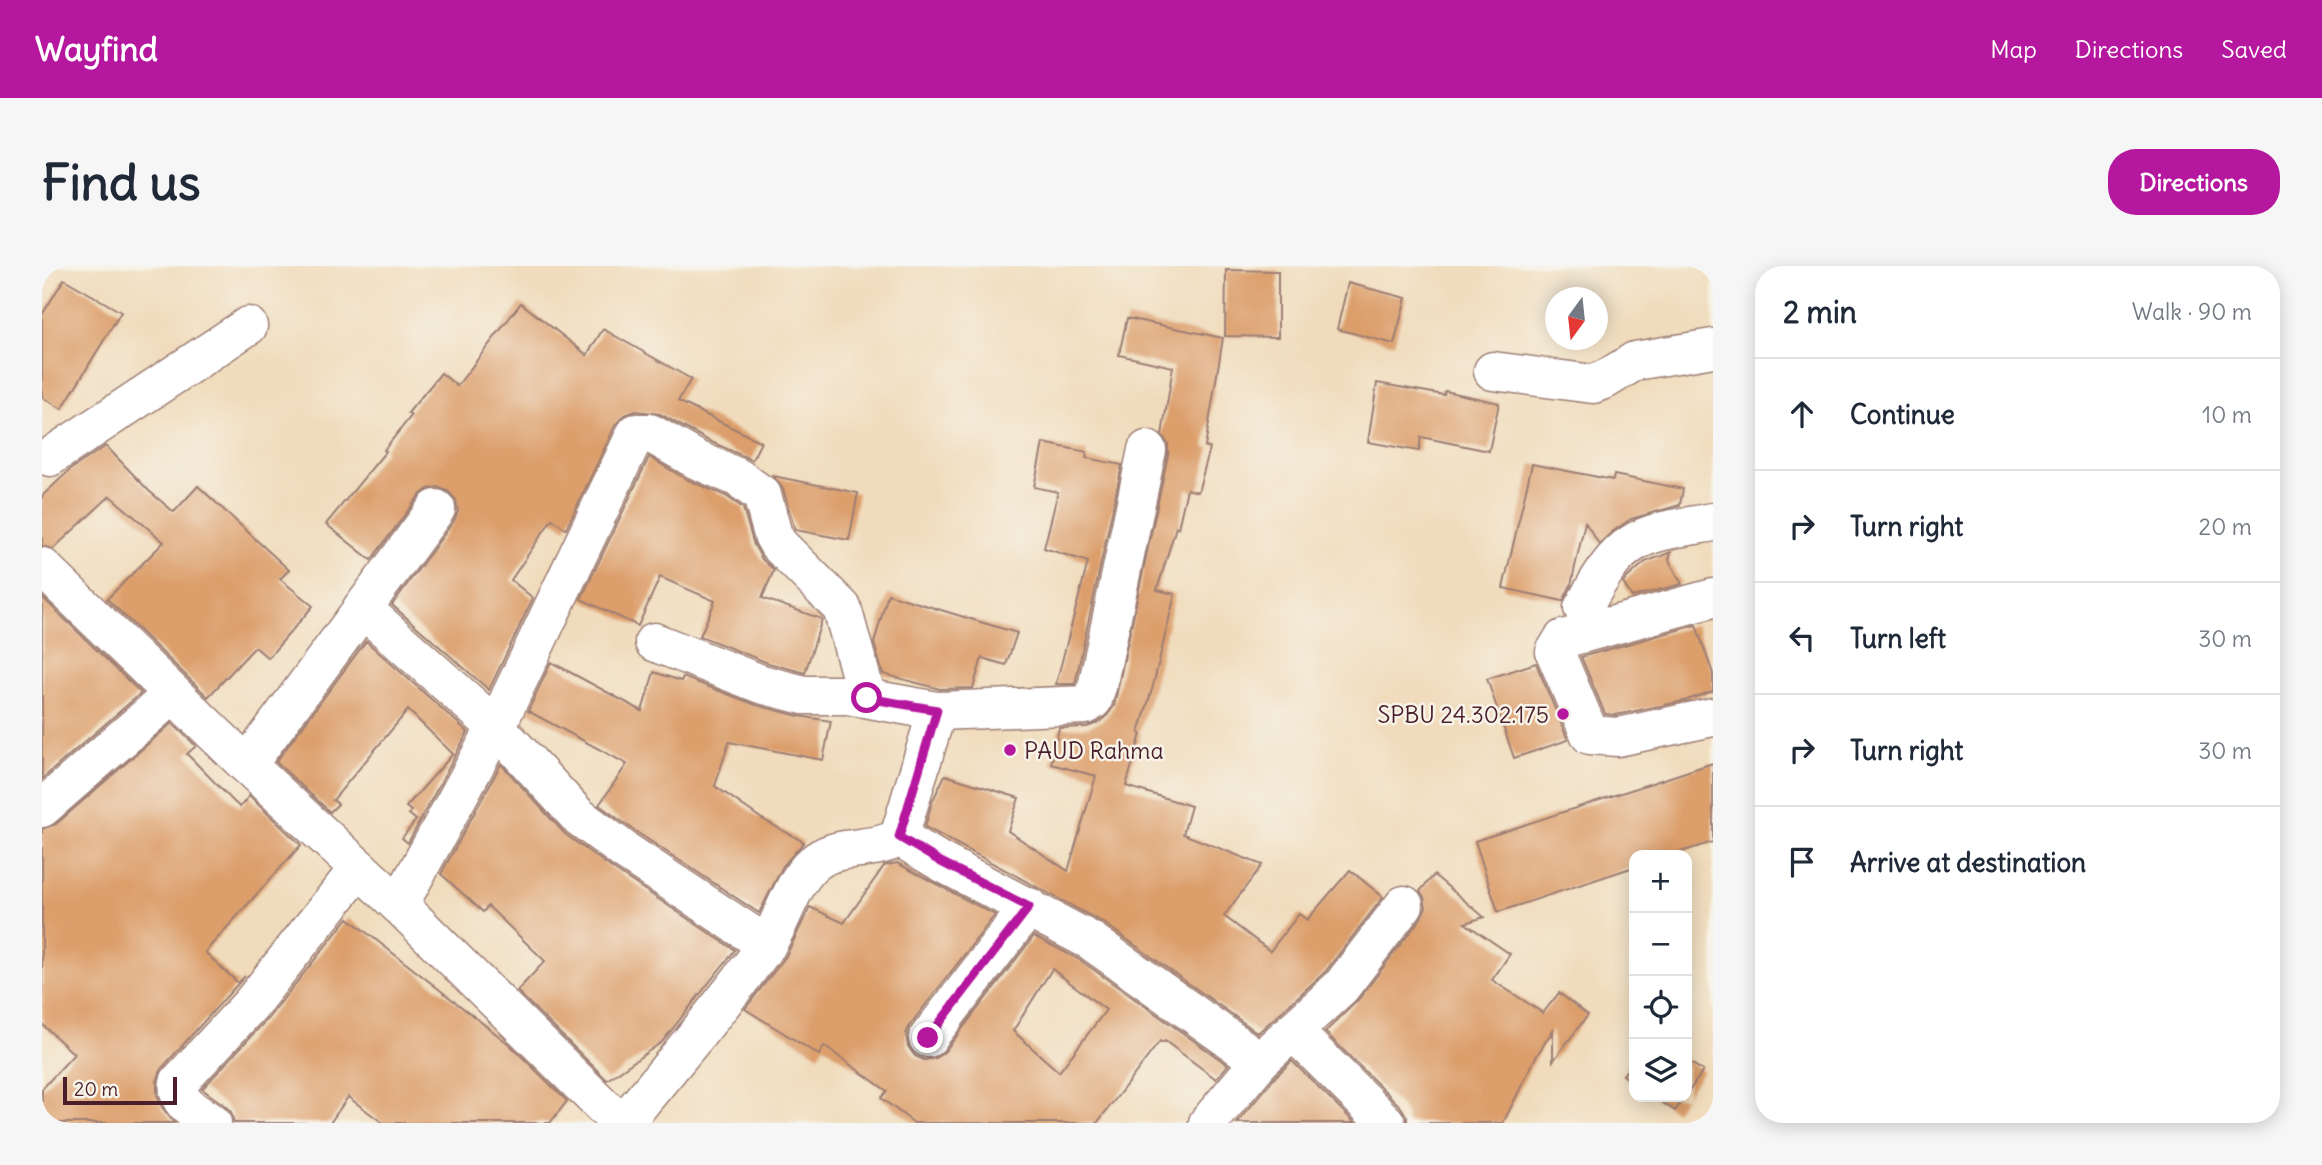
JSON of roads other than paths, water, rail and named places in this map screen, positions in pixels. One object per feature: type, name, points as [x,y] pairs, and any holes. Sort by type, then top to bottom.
[{"type":"street","points":[[45,457],[248,326]]},
{"type":"street","points":[[1493,370],[1593,384],[1635,361],[1713,348]]},
{"type":"street","points":[[399,905],[496,727],[634,435],[640,432],[650,433],[697,460],[737,477],[762,495],[778,544],[842,608],[867,698]]},
{"type":"street","points":[[654,642],[761,684],[804,695],[848,695],[937,710],[1086,705],[1093,700],[1147,450]]},
{"type":"street","points":[[247,765],[436,509]]},
{"type":"street","points":[[1583,608],[1604,571],[1634,542],[1653,535],[1713,522]]},
{"type":"street","points":[[42,567],[247,765],[399,905],[622,1123],[767,945],[801,879],[816,861],[835,852],[890,843],[899,837],[937,710]]},
{"type":"street","points":[[1713,598],[1563,639],[1555,652],[1590,735],[1618,737],[1713,717]]},
{"type":"street","points":[[362,608],[496,727],[578,816],[625,851],[767,945]]},
{"type":"street","points":[[42,808],[173,694]]},
{"type":"street","points":[[899,837],[1091,941],[1261,1061]]},
{"type":"street","points":[[204,1117],[185,1104],[178,1094],[179,1082],[251,1004],[359,868]]},
{"type":"street","points":[[1208,1123],[1261,1061],[1341,987],[1404,905]]},
{"type":"street","points":[[928,1038],[1029,907]]},
{"type":"street","points":[[1293,1031],[1386,1123]]},
{"type":"place","name":"SPBU 24.302.175","points":[[1563,714]]},
{"type":"place","name":"PAUD Rahma","points":[[1010,750]]}]
